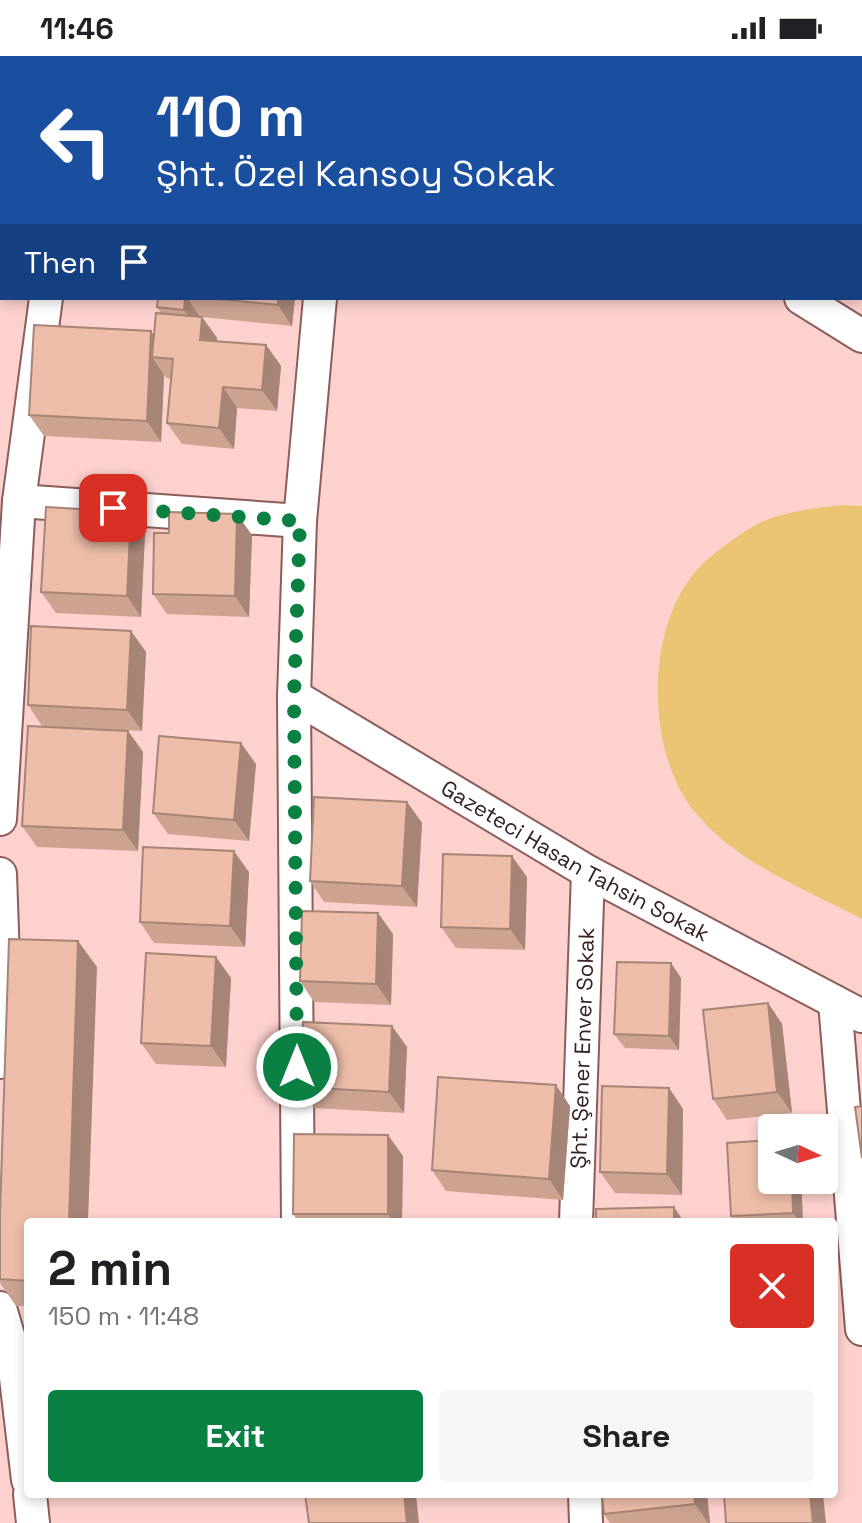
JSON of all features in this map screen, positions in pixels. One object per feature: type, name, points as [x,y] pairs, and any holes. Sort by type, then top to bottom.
[{"type":"street","points":[[0,819],[19,501],[46,300]]},
{"type":"street","points":[[298,1218],[294,696],[300,521],[320,300]]},
{"type":"street","points":[[804,300],[862,336]]},
{"type":"street","points":[[19,501],[300,521]]},
{"type":"street","name":"Gazeteci Hasan Tahsin Sokak","points":[[294,696],[588,872],[849,1009]]},
{"type":"street","name":"Şht. Şener Enver Sokak","points":[[576,1218],[588,872]]},
{"type":"street","points":[[0,874],[5,1017],[0,1062]]},
{"type":"street","points":[[849,1009],[862,1329]]},
{"type":"street","points":[[0,1308],[21,1352],[24,1407]]},
{"type":"street","points":[[30,1498],[33,1523]]},
{"type":"street","points":[[585,1498],[586,1523]]},
{"type":"shaded area","points":[[842,505],[862,506],[862,919],[772,873],[730,846],[711,829],[694,811],[677,784],[659,718],[658,681],[662,645],[672,611],[688,582],[709,558],[758,524],[792,513]]},
{"type":"building","points":[[158,300],[185,300],[184,310],[157,307]]},
{"type":"building","points":[[228,300],[278,300],[278,305]]},
{"type":"building","points":[[156,313],[202,317],[200,340],[266,345],[262,390],[223,387],[219,428],[167,423],[173,359],[152,357]]},
{"type":"building","points":[[34,325],[151,331],[147,421],[29,415]]},
{"type":"building","points":[[46,507],[131,512],[127,596],[41,592]]},
{"type":"building","points":[[169,512],[237,514],[235,596],[153,594],[154,533],[169,533]]},
{"type":"building","points":[[31,626],[131,631],[127,710],[28,705]]},
{"type":"building","points":[[28,726],[128,731],[123,830],[22,826]]},
{"type":"building","points":[[159,736],[241,743],[234,820],[153,813]]},
{"type":"building","points":[[314,797],[407,802],[402,886],[310,881]]},
{"type":"building","points":[[143,847],[234,851],[230,926],[140,922]]},
{"type":"building","points":[[443,854],[512,856],[510,929],[441,927]]},
{"type":"building","points":[[302,911],[378,913],[376,984],[300,981]]},
{"type":"building","points":[[9,939],[78,941],[69,1218],[24,1218],[24,1281],[0,1279]]},
{"type":"building","points":[[146,953],[216,957],[211,1046],[141,1043]]},
{"type":"building","points":[[617,962],[671,963],[669,1036],[614,1034]]},
{"type":"building","points":[[768,1003],[777,1092],[713,1099],[703,1010]]},
{"type":"building","points":[[303,1022],[392,1026],[389,1092],[299,1087]]},
{"type":"building","points":[[438,1077],[556,1085],[549,1179],[432,1170]]},
{"type":"building","points":[[602,1086],[669,1088],[667,1174],[600,1172]]},
{"type":"building","points":[[862,1106],[862,1158],[855,1107]]},
{"type":"building","points":[[294,1134],[388,1135],[388,1214],[293,1214]]},
{"type":"building","points":[[758,1141],[758,1194],[792,1194],[793,1213],[731,1216],[727,1143]]},
{"type":"building","points":[[674,1207],[674,1218],[596,1218],[596,1209]]},
{"type":"building","points":[[306,1498],[404,1498],[407,1523],[309,1523]]},
{"type":"building","points":[[602,1498],[694,1498],[695,1504],[604,1514]]},
{"type":"building","points":[[724,1498],[810,1498],[813,1523],[726,1523]]},
{"type":"route","points":[[113,508],[300,521],[294,696],[297,1067]]}]
